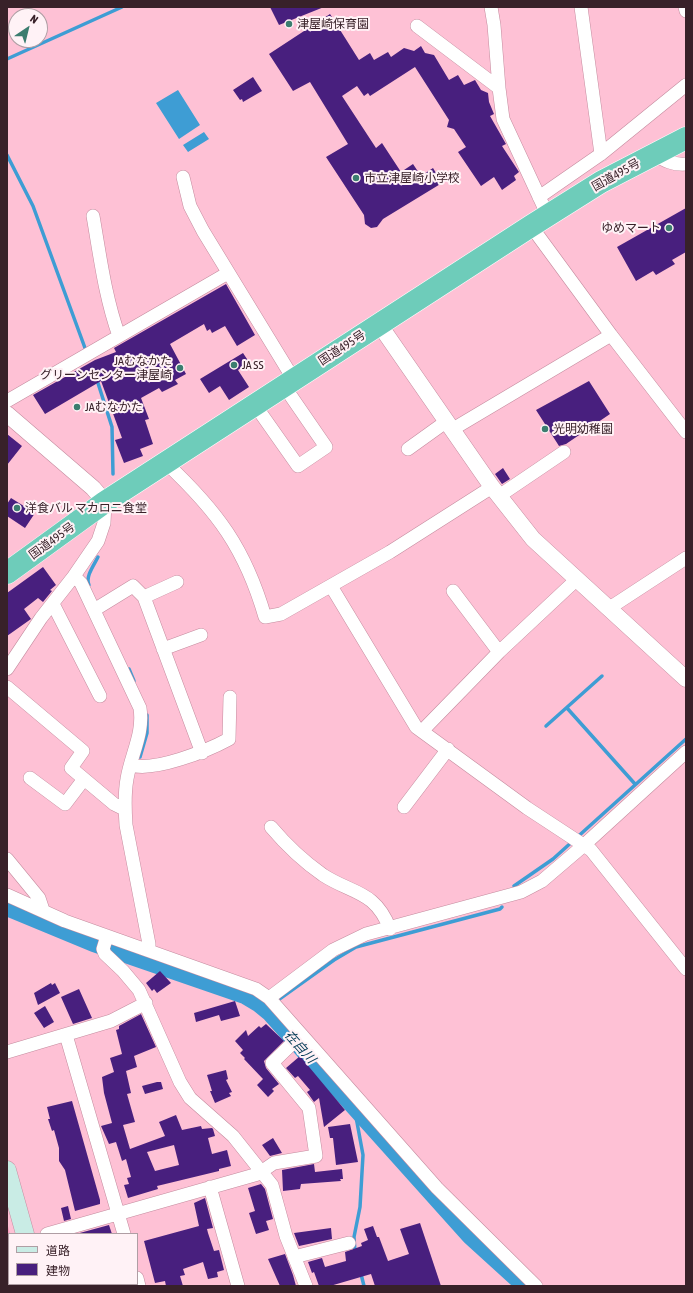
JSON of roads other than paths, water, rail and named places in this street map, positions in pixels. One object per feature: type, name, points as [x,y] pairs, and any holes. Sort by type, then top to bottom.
[{"type":"highway","name":"国道495号","points":[[7,573],[105,502],[379,324],[601,182],[686,138]]},
{"type":"main road","points":[[7,1170],[25,1233]]},
{"type":"street","points":[[491,7],[503,119],[539,197],[540,221],[611,335],[686,432]]},
{"type":"street","points":[[581,7],[601,154]]},
{"type":"street","points":[[685,7],[686,11]]},
{"type":"street","points":[[417,26],[499,88]]},
{"type":"street","points":[[539,197],[601,154],[686,85]]},
{"type":"street","points":[[654,154],[665,161],[677,165],[686,164]]},
{"type":"street","points":[[183,177],[190,206],[326,447],[298,466],[255,405]]},
{"type":"street","points":[[93,216],[102,269],[119,336]]},
{"type":"street","points":[[7,401],[228,273]]},
{"type":"street","points":[[379,324],[496,491],[533,539],[576,580],[686,679]]},
{"type":"street","points":[[408,449],[611,335]]},
{"type":"street","points":[[7,414],[93,488],[105,502],[104,523],[98,542],[41,618],[7,669]]},
{"type":"street","points":[[166,463],[198,494],[213,512],[231,538],[247,564],[265,616],[280,614],[564,452]]},
{"type":"street","points":[[608,609],[686,558]]},
{"type":"street","points":[[74,576],[81,583],[140,708],[142,721],[139,739],[127,779],[124,809],[149,950]]},
{"type":"street","points":[[423,730],[499,652],[576,580]]},
{"type":"street","points":[[144,597],[177,582]]},
{"type":"street","points":[[94,610],[133,586],[144,597],[202,753]]},
{"type":"street","points":[[330,586],[416,727],[423,730],[527,808],[591,850],[686,969]]},
{"type":"street","points":[[454,591],[499,652]]},
{"type":"street","points":[[53,604],[100,696]]},
{"type":"street","points":[[163,649],[201,635]]},
{"type":"street","points":[[7,686],[83,751],[71,768],[114,804],[124,809]]},
{"type":"street","points":[[131,766],[141,768],[202,753],[229,739],[230,697]]},
{"type":"street","points":[[404,807],[448,749]]},
{"type":"street","points":[[268,998],[333,950],[366,934],[390,929],[521,892],[542,881],[583,846],[686,752]]},
{"type":"street","points":[[30,778],[65,804],[84,779]]},
{"type":"street","points":[[271,827],[299,858],[325,876],[352,888],[372,900],[385,916],[390,929]]},
{"type":"street","points":[[7,859],[39,898],[43,910]]},
{"type":"street","points":[[7,895],[66,921],[104,943],[149,950],[256,989],[268,998],[437,1188],[535,1286]]},
{"type":"street","points":[[104,943],[105,954],[123,971],[139,990],[180,1082],[190,1098],[233,1136],[272,1185],[286,1236],[306,1286]]},
{"type":"street","points":[[7,1052],[111,1021],[146,1003]]},
{"type":"street","points":[[66,1035],[124,1233]]},
{"type":"street","points":[[50,1233],[258,1174],[274,1163],[316,1156],[309,1108],[272,1063],[301,1035]]},
{"type":"street","points":[[210,1187],[238,1286]]},
{"type":"street","points":[[294,1257],[349,1243]]},
{"type":"water","points":[[178,90],[200,125],[179,139],[156,103]]},
{"type":"water","points":[[204,132],[209,139],[188,152],[183,145]]},
{"type":"waterway","points":[[7,59],[122,7]]},
{"type":"waterway","points":[[7,155],[33,206],[85,348]]},
{"type":"waterway","points":[[97,380],[112,427],[113,474]]},
{"type":"waterway","points":[[89,585],[88,578],[98,557]]},
{"type":"waterway","points":[[129,669],[134,681]]},
{"type":"waterway","points":[[546,726],[602,676]]},
{"type":"waterway","points":[[567,708],[635,784]]},
{"type":"waterway","points":[[140,757],[147,733],[147,715]]},
{"type":"waterway","points":[[514,886],[553,859],[686,739]]},
{"type":"waterway","name":"在自川","points":[[7,906],[94,942],[245,994],[260,1003],[271,1012],[471,1235],[527,1286]]},
{"type":"waterway","points":[[278,1000],[334,960],[356,947],[500,909],[502,907]]},
{"type":"waterway","points":[[354,1106],[363,1155],[360,1207],[354,1237],[355,1252]]},
{"type":"waterway","points":[[361,1274],[364,1286]]},
{"type":"place","name":"津屋崎保育園","points":[[289,24]]},
{"type":"place","name":"市立津屋崎小学校","points":[[356,178]]},
{"type":"place","name":"ゆめマート","points":[[669,228]]},
{"type":"place","name":"JA SS","points":[[234,365]]},
{"type":"place","name":"JAむなかた グリーンセンター津屋崎","points":[[180,368]]},
{"type":"place","name":"JAむなかた","points":[[77,407]]},
{"type":"place","name":"光明幼稚園","points":[[545,429]]},
{"type":"place","name":"洋食バル マカロニ食堂","points":[[17,508]]}]
